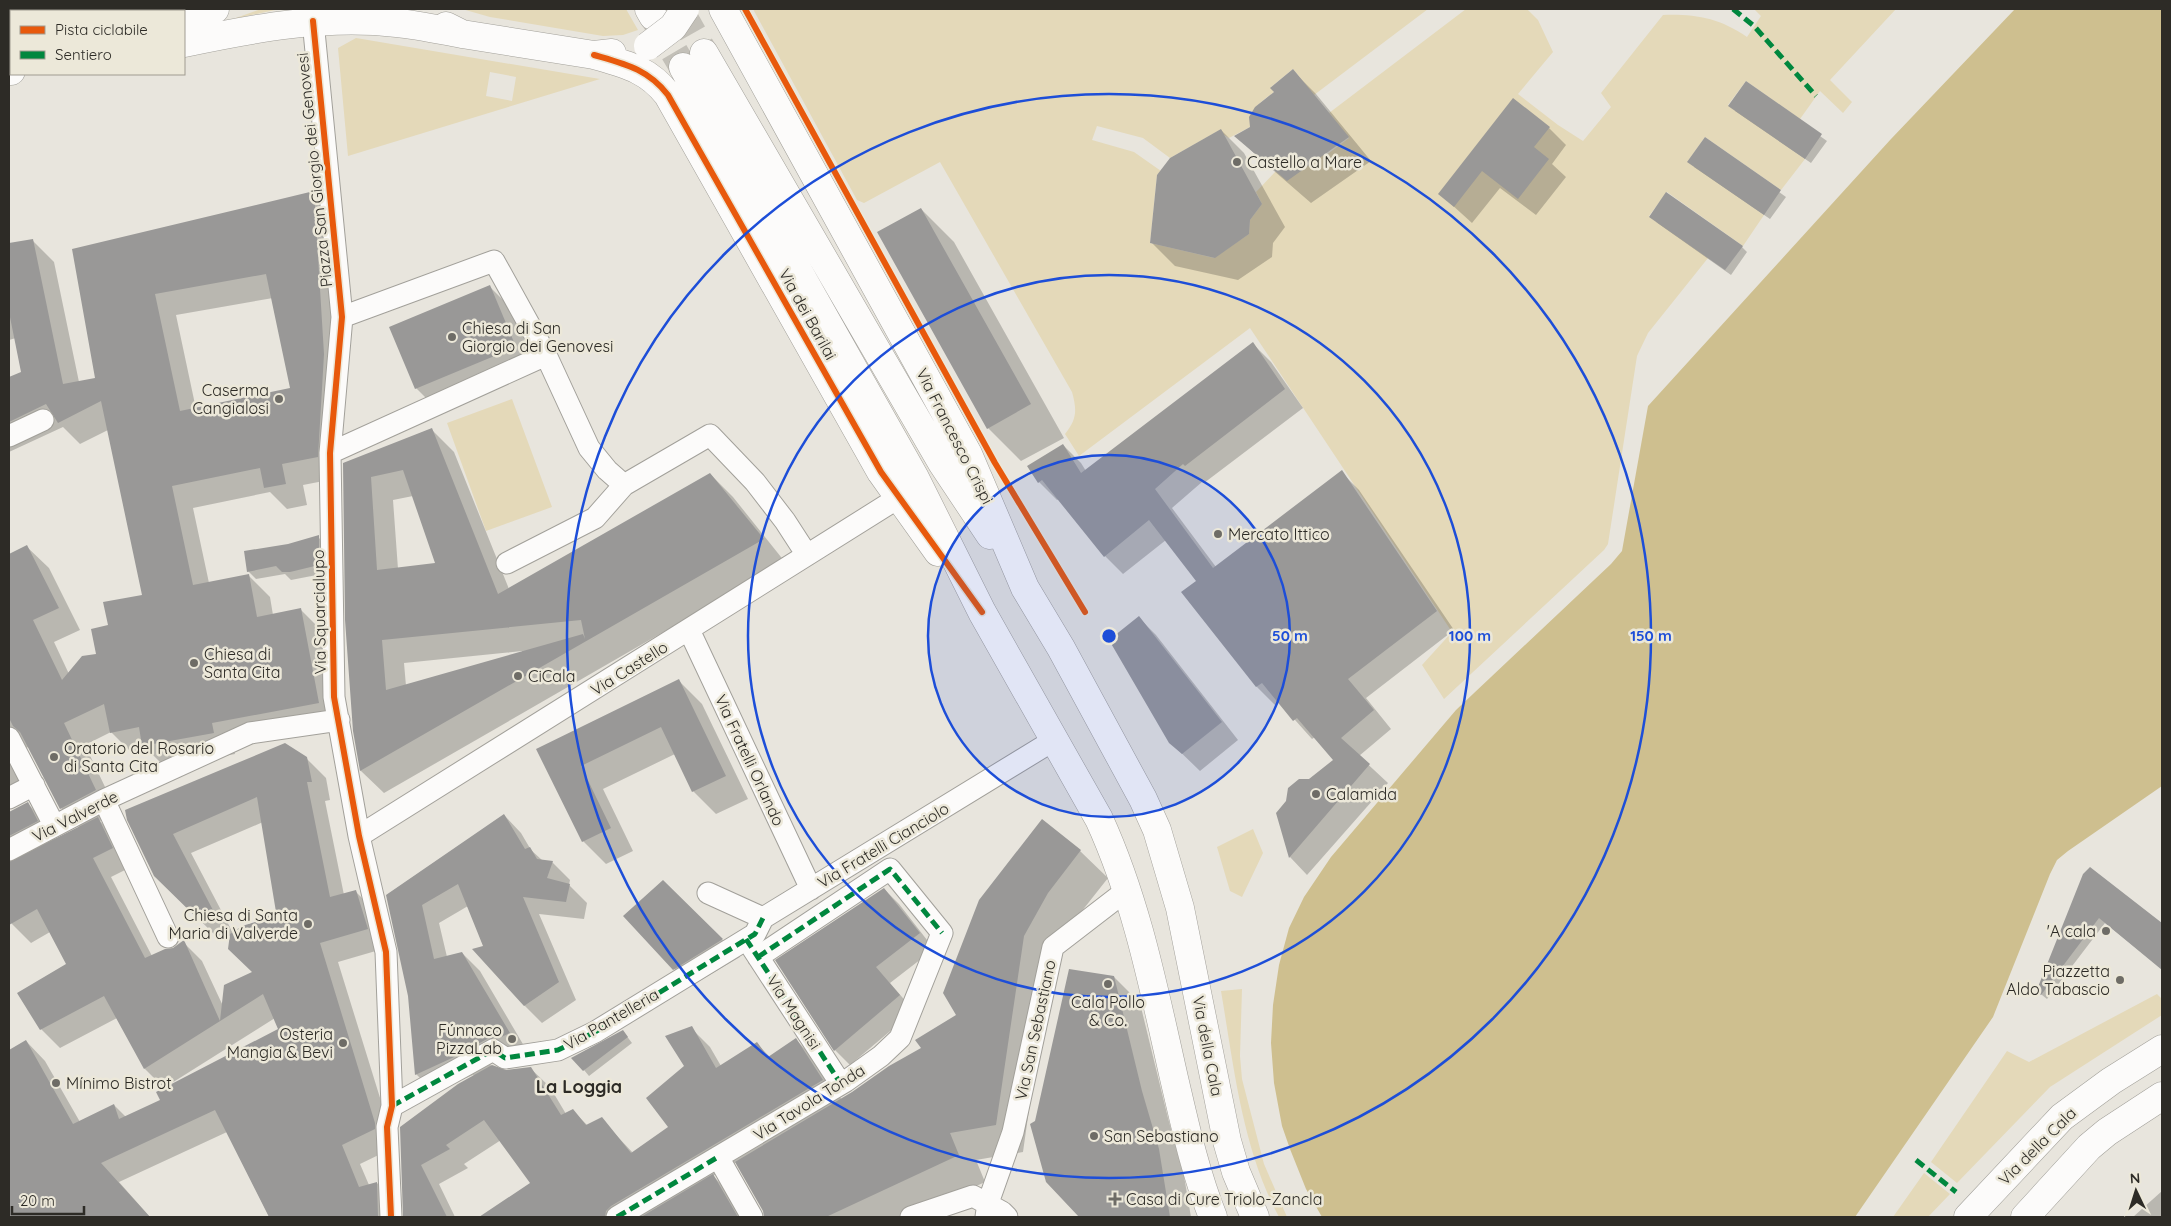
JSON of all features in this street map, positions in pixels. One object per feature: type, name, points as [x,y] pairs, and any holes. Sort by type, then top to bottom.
[{"type":"main road","points":[[185,16],[215,9]]},
{"type":"main road","points":[[423,9],[438,22],[462,34]]},
{"type":"main road","points":[[185,43],[252,28],[313,21],[349,20],[398,23],[594,55],[634,51],[648,46],[673,27],[685,9]]},
{"type":"main road","name":"Via Francesco Crispi","points":[[723,9],[968,454],[1025,588],[1061,648],[1126,765],[1157,830],[1171,871]]},
{"type":"main road","name":"Via dei Barilai","points":[[594,55],[632,66],[658,83],[668,95],[881,472],[982,612]]},
{"type":"main road","points":[[1025,588],[942,463],[694,60],[915,478],[982,612],[1099,819],[1115,853],[1144,943],[1190,1145],[1202,1189],[1214,1217]]},
{"type":"main road","name":"Via della Cala","points":[[1171,871],[1227,1141],[1236,1172],[1255,1217]]},
{"type":"main road","name":"Via della Cala","points":[[1968,1217],[2062,1117],[2111,1081],[2162,1049]]},
{"type":"main road","points":[[2025,1217],[2089,1146],[2162,1096]]},
{"type":"street","name":"Piazza San Giorgio dei Genovesi","points":[[313,21],[342,317]]},
{"type":"street","points":[[342,317],[494,261],[546,355],[589,448],[607,470],[624,485]]},
{"type":"street","name":"Via Squarcialupo","points":[[342,317],[330,453],[334,697],[359,836],[386,952],[392,1106],[387,1127],[391,1217]]},
{"type":"street","points":[[330,453],[546,355]]},
{"type":"street","points":[[9,436],[43,420]]},
{"type":"street","points":[[507,563],[595,518],[624,485],[710,435],[755,482],[785,521],[807,555]]},
{"type":"street","name":"Via Castello","points":[[359,836],[898,498]]},
{"type":"street","name":"Via Fratelli Orlando","points":[[689,630],[811,889]]},
{"type":"street","name":"Via Valverde","points":[[9,850],[104,800],[250,733],[339,720]]},
{"type":"street","points":[[9,738],[54,825]]},
{"type":"street","name":"Via Fratelli Cianciolo","points":[[763,918],[1054,740]]},
{"type":"street","points":[[9,798],[34,784]]},
{"type":"street","points":[[104,800],[168,937]]},
{"type":"street","name":"Via Tavola Tonda","points":[[617,1217],[841,1084],[881,1056],[900,1038],[942,933],[890,869],[758,957]]},
{"type":"street","name":"Via San Sebastiano","points":[[987,1210],[1013,1132],[1052,947],[1127,890]]},
{"type":"street","points":[[708,892],[763,918]]},
{"type":"street","name":"Via Pantelleria","points":[[392,1106],[493,1050],[505,1058],[558,1050],[595,1032],[755,934],[763,918]]},
{"type":"street","name":"Via Magnisi","points":[[746,939],[841,1084]]},
{"type":"street","points":[[718,1157],[752,1217]]},
{"type":"street","points":[[911,1217],[973,1196],[987,1210],[1002,1212],[1007,1217]]},
{"type":"shaded area","points":[[261,9],[280,9],[233,19]]},
{"type":"shaded area","points":[[462,9],[626,9],[638,30],[623,35],[603,36],[490,17]]},
{"type":"shaded area","points":[[753,9],[1428,9],[1314,95],[1293,69],[1271,87],[1274,92],[1260,103],[1254,111],[1250,127],[1229,138],[1218,131],[1170,158],[1143,138],[1097,126],[1092,140],[1134,152],[1161,171],[1157,175],[1150,243],[1214,258],[1249,234],[1250,220],[1262,204],[1256,192],[1276,171],[1318,149],[1325,156],[1349,138],[1329,113],[1466,9],[1527,9],[1538,20],[1553,52],[1518,94],[1558,125],[1583,141],[1611,107],[1601,93],[1663,15],[1686,15],[1707,18],[1727,25],[1747,37],[1761,16],[1754,9],[1896,9],[1830,80],[1852,102],[1843,113],[1820,91],[1800,119],[1746,81],[1728,105],[1805,159],[1781,190],[1705,137],[1688,161],[1764,215],[1743,246],[1667,192],[1649,216],[1708,258],[1648,333],[1637,356],[1608,544],[1604,550],[1444,699],[1422,665],[1452,632],[1250,328],[1079,456],[1065,434],[1072,424],[1075,414],[1072,392],[940,162],[864,203],[857,200]]},
{"type":"shaded area","points":[[2015,9],[2162,9],[2162,786],[2057,860],[1993,1017],[1855,1217],[1322,1217],[1306,1189],[1282,1126],[1274,1083],[1271,1043],[1273,1005],[1279,965],[1289,928],[1304,897],[1331,857],[1456,710],[1611,564],[1622,551],[1648,406],[1891,139]]},
{"type":"shaded area","points":[[356,38],[600,79],[348,156],[338,48]],"holes":[[[490,72],[516,77],[512,101],[486,96]]]},
{"type":"shaded area","points":[[512,399],[552,507],[486,531],[447,423]]},
{"type":"shaded area","points":[[1253,829],[1263,853],[1242,897],[1230,891],[1217,847]]},
{"type":"shaded area","points":[[1242,989],[1240,1056],[1242,1079],[1264,1164],[1287,1217],[1279,1217],[1266,1191],[1248,1135],[1235,1078],[1221,991]]},
{"type":"shaded area","points":[[2157,994],[2162,999],[2162,1015],[2050,1087],[1957,1183],[1931,1162],[2007,1051],[2029,1062]]},
{"type":"shaded area","points":[[1924,1173],[1950,1194],[1928,1217],[1893,1217]]},
{"type":"building","points":[[1293,69],[1349,137],[1287,181],[1234,136],[1250,127],[1249,117],[1255,107],[1274,92],[1270,88]]},
{"type":"building","points":[[1746,81],[1822,134],[1805,159],[1728,106]]},
{"type":"building","points":[[1513,98],[1550,127],[1534,147],[1549,159],[1518,199],[1482,171],[1454,207],[1438,194]]},
{"type":"building","points":[[1221,129],[1262,204],[1250,220],[1249,234],[1215,258],[1150,243],[1157,175],[1170,158]]},
{"type":"building","points":[[1705,137],[1781,190],[1764,215],[1687,162]]},
{"type":"building","points":[[314,191],[324,354],[318,457],[282,464],[286,484],[264,488],[260,468],[172,486],[193,585],[249,574],[257,617],[301,608],[319,703],[212,723],[214,733],[142,746],[139,727],[110,733],[104,704],[64,723],[96,790],[60,809],[20,732],[13,726],[9,718],[9,554],[27,545],[59,608],[33,620],[62,680],[82,656],[96,654],[91,629],[108,625],[103,602],[142,595],[101,401],[58,423],[46,404],[9,422],[9,377],[21,372],[9,312],[9,243],[33,239],[63,384],[95,378],[72,249]],"holes":[[[266,274],[290,388],[180,411],[155,294]]]},
{"type":"building","points":[[1666,192],[1743,246],[1725,270],[1649,217]]},
{"type":"building","points":[[921,208],[1031,404],[987,429],[877,232]]},
{"type":"building","name":"Chiesa di San Giorgio dei Genovesi","points":[[490,285],[516,347],[415,389],[389,327]]},
{"type":"building","points":[[1253,342],[1285,389],[1185,466],[1183,464],[1155,489],[1213,568],[1342,470],[1437,611],[1348,679],[1374,710],[1341,738],[1370,764],[1289,858],[1276,813],[1286,801],[1288,788],[1299,779],[1309,779],[1333,760],[1297,718],[1293,721],[1262,683],[1256,687],[1181,592],[1196,581],[1149,520],[1104,557],[1042,480],[1038,483],[1027,466],[1063,444],[1081,473]]},
{"type":"building","points":[[432,428],[498,594],[710,473],[764,539],[360,771],[353,731],[345,620],[343,463]],"holes":[[[403,470],[435,563],[377,570],[371,477]],[[581,620],[585,639],[583,634],[386,690],[382,640]]]},
{"type":"building","points":[[319,535],[319,565],[290,572],[282,572],[276,566],[247,572],[244,551],[288,544]]},
{"type":"building","points":[[1139,616],[1222,722],[1182,754],[1169,743],[1109,640]]},
{"type":"building","points":[[679,679],[726,776],[692,792],[661,727],[581,766],[611,828],[582,842],[536,749]]},
{"type":"building","points":[[285,743],[307,757],[312,782],[307,782],[330,897],[356,890],[368,929],[320,943],[375,1123],[375,1129],[342,1145],[359,1187],[377,1182],[378,1217],[269,1217],[215,1110],[101,1163],[150,1217],[9,1217],[9,1050],[26,1040],[73,1124],[114,1104],[119,1119],[160,1100],[156,1092],[278,1029],[263,994],[144,1069],[104,996],[40,1030],[17,993],[66,964],[37,909],[9,925],[9,862],[98,817],[113,848],[93,858],[145,958],[165,949],[173,948],[184,940],[220,1021],[224,985],[252,972],[228,949],[230,934],[242,926],[258,921],[257,918],[276,912],[257,797],[173,834],[215,914],[201,922],[154,876],[127,820],[125,810]]},
{"type":"building","points":[[28,802],[38,821],[9,836],[9,812]]},
{"type":"building","points":[[504,814],[525,849],[530,847],[537,859],[553,861],[547,878],[570,884],[566,902],[523,897],[559,982],[524,1006],[472,949],[483,946],[458,884],[422,905],[434,959],[462,952],[510,1033],[497,1039],[487,1039],[415,1075],[408,996],[386,895]]},
{"type":"building","points":[[1042,819],[1081,850],[1048,893],[1024,936],[996,1125],[950,1133],[959,1155],[826,1217],[764,1217],[763,1211],[735,1162],[921,1048],[915,1040],[956,1015],[943,993],[979,900]]},
{"type":"building","points":[[2090,867],[2162,923],[2162,970],[2099,918],[2041,995],[2036,992],[2083,874]]},
{"type":"building","points":[[663,880],[723,939],[673,970],[623,916]]},
{"type":"building","points":[[884,888],[920,933],[876,967],[900,995],[834,1051],[775,960]]},
{"type":"building","points":[[1069,969],[1114,976],[1142,1091],[1159,1149],[1170,1217],[1079,1217],[1046,1182],[1030,1124],[1035,1121]]},
{"type":"building","points":[[692,1026],[716,1068],[757,1042],[768,1057],[796,1038],[823,1080],[611,1206],[606,1211],[605,1217],[479,1217],[530,1183],[484,1120],[446,1145],[450,1149],[421,1165],[447,1217],[403,1217],[400,1127],[458,1084],[492,1065],[506,1070],[531,1067],[561,1115],[573,1109],[586,1125],[602,1117],[631,1153],[668,1127],[646,1098],[684,1066],[665,1036]]},
{"type":"building","points":[[623,1030],[628,1037],[583,1071],[571,1058]]},
{"type":"building","points":[[713,1174],[738,1217],[641,1217]]},
{"type":"tunnel","points":[[679,9],[704,53]]},
{"type":"tunnel","points":[[653,16],[683,67]]},
{"type":"marked path","points":[[1733,9],[1754,26],[1816,96]]},
{"type":"marked path","points":[[758,957],[890,869],[942,933]]},
{"type":"marked path","points":[[392,1106],[493,1050],[505,1058],[558,1050],[595,1032],[755,934],[763,918]]},
{"type":"marked path","points":[[746,939],[841,1084]]},
{"type":"marked path","points":[[617,1217],[718,1157]]},
{"type":"marked path","points":[[1916,1160],[1956,1192]]},
{"type":"cycle path","points":[[745,9],[995,463],[1085,612]]},
{"type":"cycle path","points":[[313,21],[342,317],[330,453],[334,697],[359,836],[386,952],[392,1106],[387,1127],[391,1217]]},
{"type":"cycle path","points":[[594,55],[644,73],[668,95],[881,472],[982,612]]},
{"type":"place","name":"Castello a Mare","points":[[1237,162]]},
{"type":"place","name":"Chiesa di San Giorgio dei Genovesi","points":[[452,337]]},
{"type":"place","name":"Caserma Cangialosi","points":[[279,399]]},
{"type":"place","name":"Mercato Ittico","points":[[1218,534]]},
{"type":"place","name":"Chiesa di Santa Cita","points":[[194,663]]},
{"type":"place","name":"CiCala","points":[[518,676]]},
{"type":"place","name":"Oratorio del Rosario di Santa Cita","points":[[54,757]]},
{"type":"place","name":"Calamida","points":[[1316,794]]},
{"type":"place","name":"Chiesa di Santa Maria di Valverde","points":[[308,924]]},
{"type":"place","name":"'A cala","points":[[2106,931]]},
{"type":"place","name":"Piazzetta Aldo Tabascio","points":[[2120,980]]},
{"type":"place","name":"Cala Pollo & Co.","points":[[1108,984]]},
{"type":"place","name":"Fúnnaco PizzaLab","points":[[512,1039]]},
{"type":"place","name":"Osteria Mangia & Bevi","points":[[343,1043]]},
{"type":"place","name":"Mínimo Bistrot","points":[[56,1083]]},
{"type":"place","name":"San Sebastiano","points":[[1094,1136]]},
{"type":"place","name":"Casa di Cure Triolo-Zancla","points":[[1115,1199]]},
{"type":"district","name":"La Loggia","points":[[579,1087]]}]
